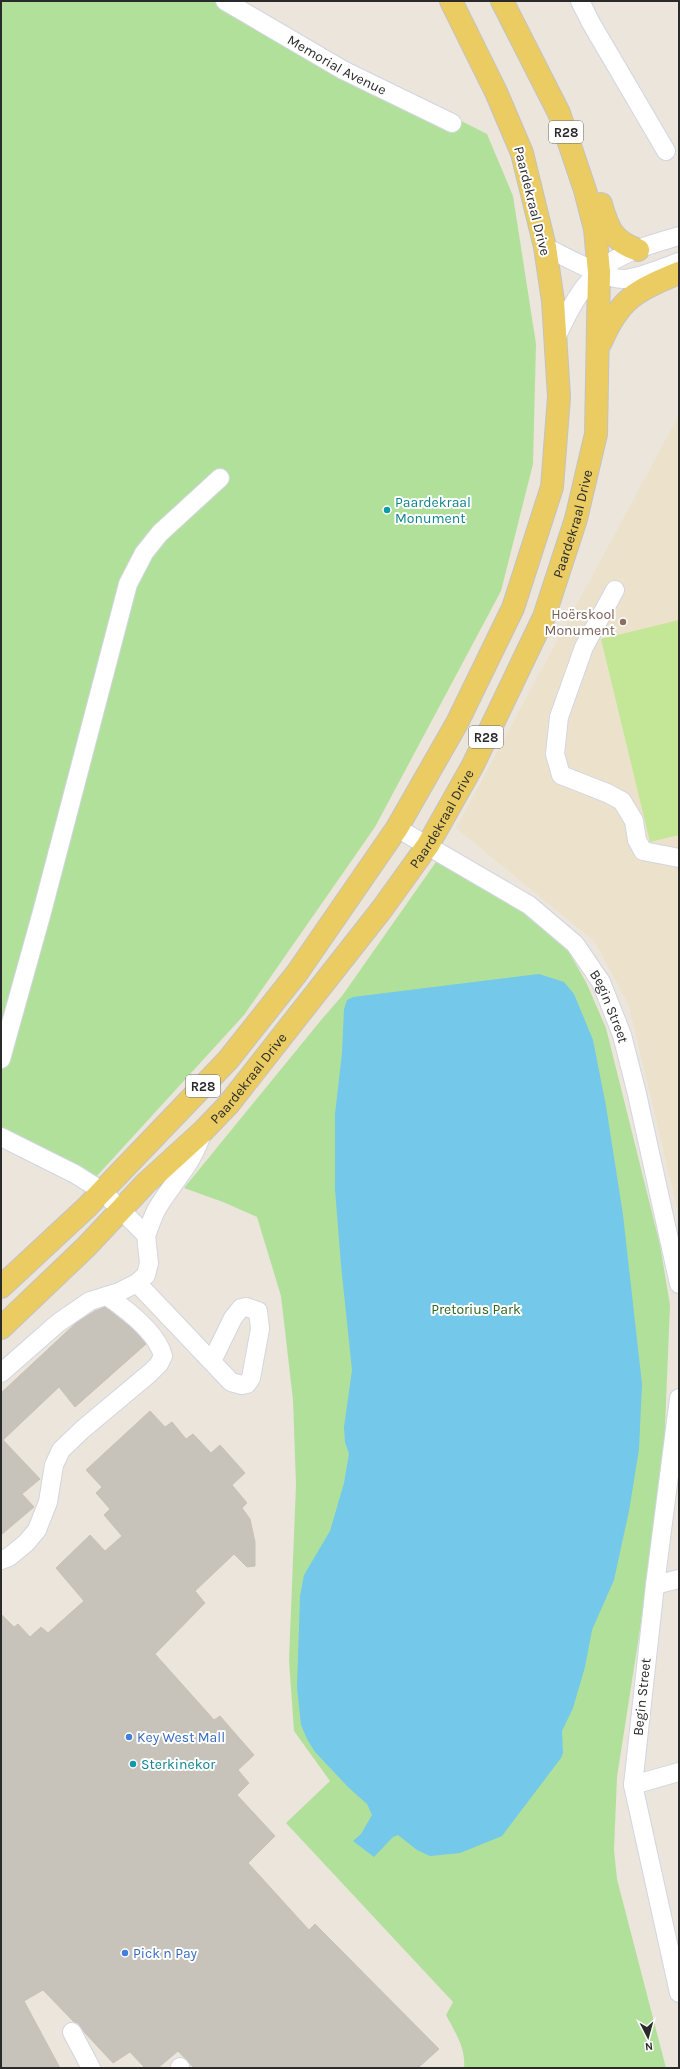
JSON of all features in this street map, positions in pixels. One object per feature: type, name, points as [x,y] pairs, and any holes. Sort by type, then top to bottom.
[{"type":"main road","name":"Paardekraal Drive","points":[[1,1287],[62,1232],[228,1060],[297,973],[397,828],[457,723],[513,608],[552,487],[559,397],[556,338],[545,247],[522,153],[496,92],[451,1]]},
{"type":"main road","name":"Paardekraal Drive","points":[[1,1328],[86,1247],[121,1209],[204,1131],[228,1105],[382,909],[428,844],[473,765],[544,618],[576,519],[596,434],[599,348],[599,272],[595,229],[586,190],[559,113],[502,1]]},
{"type":"main road","points":[[559,113],[574,132],[581,146],[609,229],[624,245],[638,250]]},
{"type":"main road","points":[[599,348],[608,326],[630,297],[679,273]]},
{"type":"street","name":"Memorial Avenue","points":[[225,1],[343,70],[452,123]]},
{"type":"street","points":[[580,1],[590,23],[666,151]]},
{"type":"street","points":[[556,338],[574,303],[585,287],[607,264],[638,250],[679,236]]},
{"type":"street","points":[[545,247],[599,272],[625,279],[679,262]]},
{"type":"street","points":[[1,1059],[42,912],[128,584],[144,553],[160,533],[220,478]]},
{"type":"street","points":[[616,590],[584,647],[559,717],[555,754],[561,775],[608,793],[622,801],[634,821],[637,840],[644,851],[679,858]]},
{"type":"street","name":"Begin Street","points":[[397,828],[428,844],[529,905],[575,944],[601,982],[622,1035],[637,1094],[679,1282]]},
{"type":"street","points":[[1,1373],[58,1323],[90,1302],[137,1283],[146,1274],[149,1263],[146,1235],[158,1206],[187,1168],[197,1150],[204,1131]]},
{"type":"street","points":[[1,1137],[75,1174],[102,1191],[146,1235]]},
{"type":"street","points":[[137,1283],[212,1361]]},
{"type":"street","points":[[1,1560],[9,1557],[26,1543],[37,1530],[48,1502],[54,1465],[61,1450],[83,1429],[150,1373],[159,1364],[163,1356],[161,1348],[136,1317],[107,1296]]},
{"type":"street","name":"Begin Street","points":[[679,1398],[655,1586],[633,1785],[679,1993]]},
{"type":"street","points":[[655,1586],[679,1579]]},
{"type":"street","points":[[633,1785],[679,1772]]},
{"type":"street","points":[[72,2032],[91,2068]]},
{"type":"shaded area","name":"Hoërskool Monument","points":[[679,415],[679,1216],[629,1006],[595,942],[456,828]]},
{"type":"green space","points":[[1,1],[224,1],[487,134],[513,196],[536,344],[533,464],[501,591],[375,827],[244,1015],[85,1189],[1,1142]]},
{"type":"green space","points":[[679,620],[679,835],[650,842],[601,639]]},
{"type":"green space","name":"Pretorius Park","points":[[436,862],[439,862],[518,907],[566,947],[586,982],[606,1028],[660,1245],[670,1305],[664,1450],[643,1610],[617,1777],[614,1850],[617,1879],[666,2068],[464,2068],[462,2047],[446,2015],[453,2002],[286,1823],[330,1781],[294,1731],[289,1660],[296,1485],[293,1400],[281,1296],[257,1217],[223,1202],[184,1188],[342,996]]},
{"type":"water","name":"Pretorius Park","points":[[539,974],[564,982],[574,994],[593,1040],[606,1106],[623,1215],[642,1384],[639,1449],[629,1511],[614,1580],[592,1630],[585,1667],[573,1708],[562,1731],[563,1753],[561,1758],[502,1836],[460,1853],[430,1856],[417,1850],[398,1835],[393,1837],[374,1857],[353,1841],[361,1834],[372,1815],[367,1804],[349,1788],[315,1752],[307,1739],[301,1725],[297,1687],[300,1596],[304,1575],[330,1531],[344,1483],[349,1454],[345,1442],[344,1427],[352,1370],[335,1189],[335,1114],[342,1053],[344,1009],[347,1000],[353,997]]},
{"type":"building","points":[[105,1307],[133,1329],[146,1344],[75,1407],[59,1387],[3,1440],[40,1479],[22,1494],[34,1507],[1,1535],[1,1393],[76,1323],[95,1311]]},
{"type":"building","name":"Key West Mall","points":[[150,1411],[165,1427],[172,1422],[186,1439],[193,1434],[211,1453],[220,1445],[245,1473],[232,1485],[247,1503],[242,1508],[250,1519],[255,1542],[255,1566],[247,1567],[234,1554],[195,1591],[205,1603],[155,1654],[214,1720],[220,1716],[254,1755],[238,1770],[249,1783],[237,1795],[275,1836],[248,1863],[309,1930],[315,1924],[439,2049],[418,2068],[194,2068],[178,2051],[158,2068],[145,2068],[130,2052],[113,2063],[85,2033],[78,2023],[74,2022],[43,1990],[24,2001],[60,2068],[1,2068],[1,1614],[14,1627],[18,1624],[30,1637],[41,1627],[48,1633],[84,1601],[56,1568],[90,1535],[105,1551],[122,1536],[104,1515],[110,1509],[96,1493],[102,1487],[86,1470]]},
{"type":"place","name":"Paardekraal Monument","points":[[387,510]]},
{"type":"place","name":"Hoërskool Monument","points":[[623,622]]},
{"type":"place","name":"Key West Mall","points":[[129,1737]]},
{"type":"place","name":"Sterkinekor","points":[[133,1764]]},
{"type":"place","name":"Pick n Pay","points":[[125,1953]]}]
